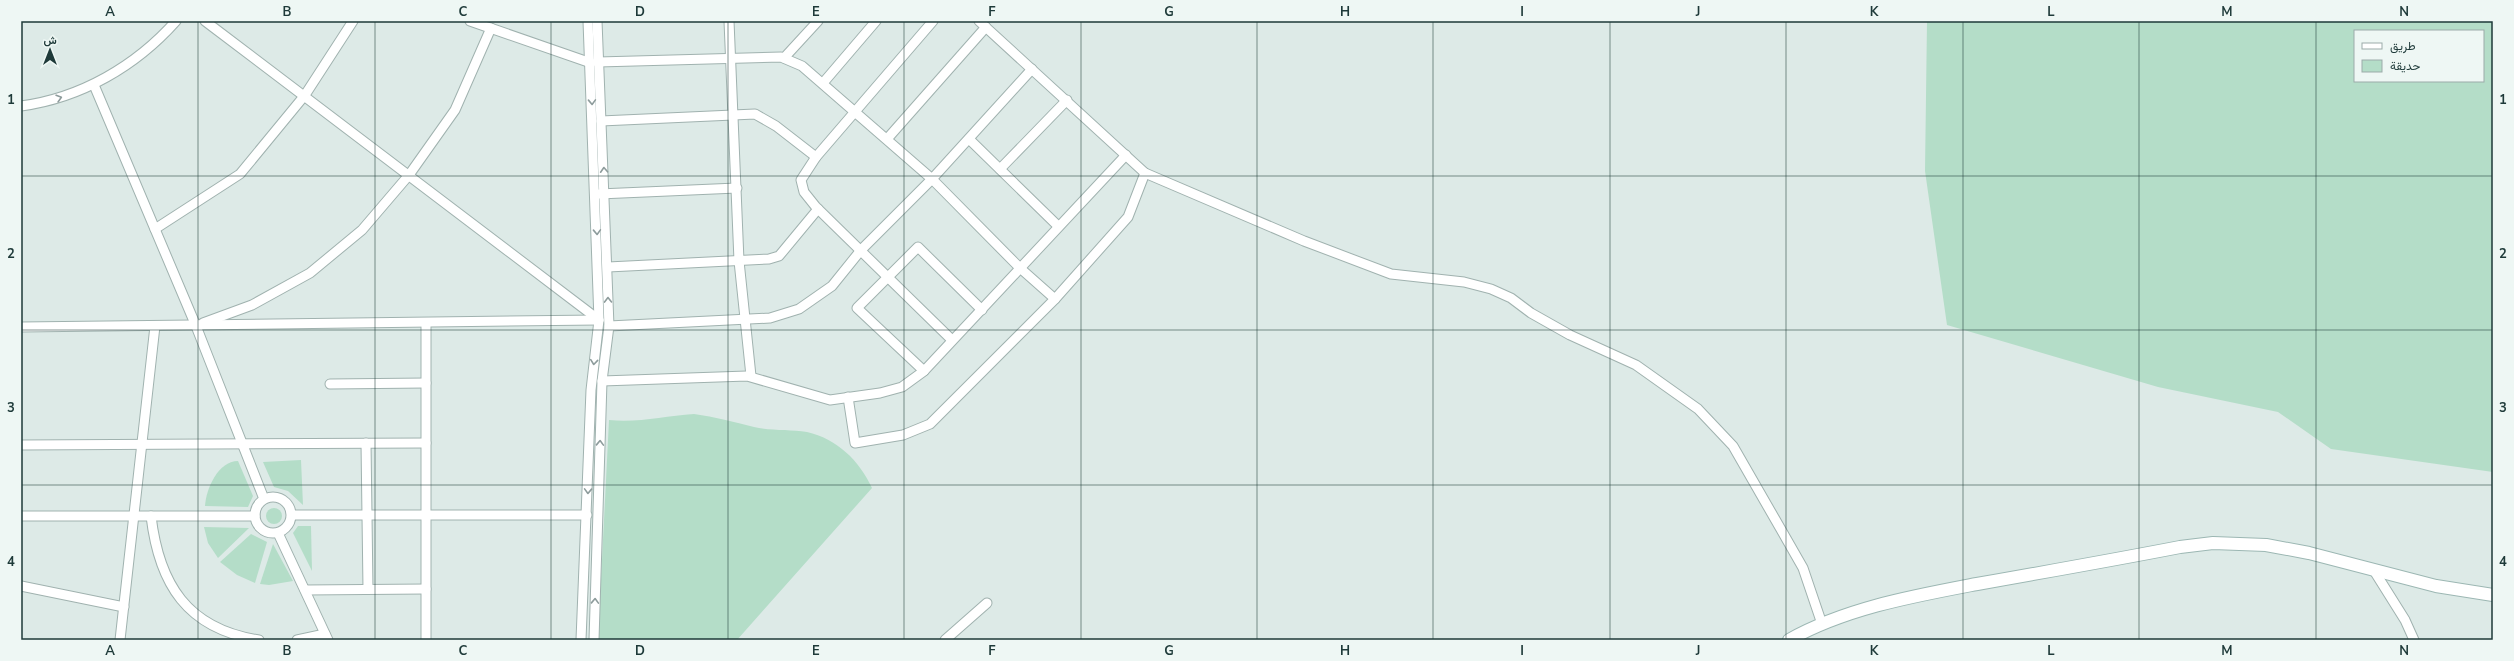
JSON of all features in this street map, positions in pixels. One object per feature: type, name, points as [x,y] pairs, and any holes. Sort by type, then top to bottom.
[{"type":"main road","points":[[1790,640],[1822,624],[1922,595],[2180,547],[2213,544],[2266,545],[2309,553],[2436,586],[2493,595]]},
{"type":"street","points":[[21,106],[65,96],[94,85],[129,64],[160,38],[176,21]]},
{"type":"street","points":[[206,21],[305,95],[598,320]]},
{"type":"street","points":[[155,230],[240,174],[305,95],[353,21]]},
{"type":"street","points":[[470,21],[594,62],[784,58],[802,66],[856,111],[932,179],[1020,268],[1055,298]]},
{"type":"street","points":[[581,640],[591,390],[598,320],[601,121],[588,21]]},
{"type":"street","points":[[594,640],[602,381],[609,326],[608,267],[600,194],[594,62],[597,21]]},
{"type":"street","points":[[729,21],[739,260],[751,376]]},
{"type":"street","points":[[784,58],[818,21]]},
{"type":"street","points":[[823,83],[876,21]]},
{"type":"street","points":[[932,21],[816,157],[801,180],[804,192],[818,209],[952,340]]},
{"type":"street","points":[[886,139],[982,24],[1067,100],[1145,173],[1304,241],[1391,274],[1464,282],[1491,289],[1511,298],[1531,313],[1570,335],[1636,365],[1698,409],[1733,446],[1803,568],[1822,624]]},
{"type":"street","points":[[196,326],[252,305],[310,273],[362,230],[409,175],[455,110],[490,28]]},
{"type":"street","points":[[609,326],[770,318],[799,309],[832,286],[861,250],[932,179],[1032,69]]},
{"type":"street","points":[[94,85],[196,326],[264,499]]},
{"type":"street","points":[[1000,169],[1067,100]]},
{"type":"street","points":[[601,121],[755,114],[763,117],[816,157]]},
{"type":"street","points":[[969,139],[1058,226]]},
{"type":"street","points":[[602,381],[711,376],[751,376],[774,385],[830,400],[902,387],[924,371],[1126,155]]},
{"type":"street","points":[[848,397],[855,443],[903,435],[930,424],[1055,298],[1128,218],[1145,173]]},
{"type":"street","points":[[600,194],[737,188]]},
{"type":"street","points":[[608,267],[739,260],[769,260],[779,256],[818,209]]},
{"type":"street","points":[[924,371],[857,308],[918,247],[982,310]]},
{"type":"street","points":[[21,327],[426,324],[598,320]]},
{"type":"street","points":[[426,324],[426,640]]},
{"type":"street","points":[[120,640],[155,326]]},
{"type":"street","points":[[330,384],[426,383]]},
{"type":"street","points":[[366,443],[368,589]]},
{"type":"street","points":[[21,446],[426,443]]},
{"type":"street","points":[[270,497],[282,499],[287,504],[292,515],[288,527],[278,533],[272,534],[262,530],[255,516],[257,506],[264,499],[270,497]]},
{"type":"street","points":[[292,515],[587,515]]},
{"type":"street","points":[[21,516],[255,516]]},
{"type":"street","points":[[151,516],[156,550],[163,571],[171,586],[188,610],[219,630],[241,637],[259,640]]},
{"type":"street","points":[[278,533],[326,637],[296,640]]},
{"type":"street","points":[[2373,569],[2405,620],[2414,640]]},
{"type":"street","points":[[21,586],[124,607]]},
{"type":"street","points":[[305,590],[426,589]]},
{"type":"street","points":[[945,640],[987,603]]},
{"type":"green space","points":[[1927,21],[2493,21],[2493,472],[2331,449],[2278,412],[2158,387],[1947,325],[1925,171]]},
{"type":"green space","points":[[694,414],[754,427],[774,430],[801,431],[818,435],[837,445],[846,452],[861,468],[872,488],[737,640],[598,640],[609,420],[641,420]]},
{"type":"green space","points":[[301,460],[303,505],[288,491],[274,487],[263,462]]},
{"type":"green space","points":[[238,461],[253,496],[248,507],[205,506],[208,492],[214,477],[231,462]]},
{"type":"green space","points":[[271,508],[277,508],[282,513],[280,522],[277,524],[271,524],[266,519],[266,513]]},
{"type":"green space","points":[[298,526],[311,526],[312,571],[293,533]]},
{"type":"green space","points":[[204,527],[249,528],[218,558],[208,543]]},
{"type":"green space","points":[[251,534],[267,542],[255,583],[237,575],[220,562]]},
{"type":"green space","points":[[273,544],[293,581],[269,585],[260,584]]}]
